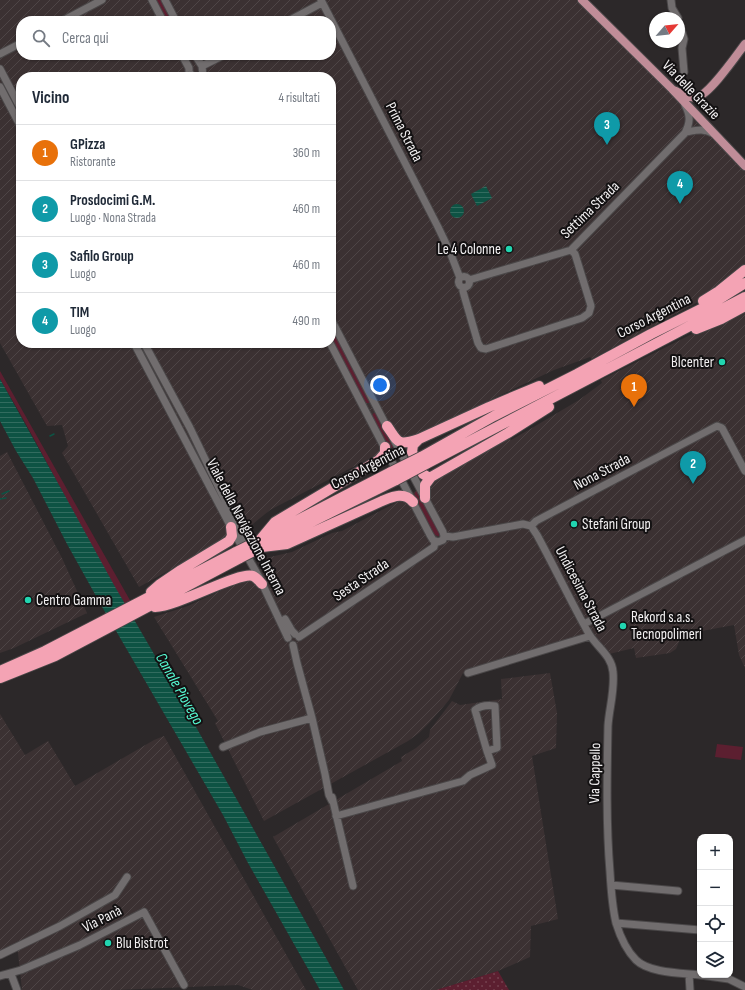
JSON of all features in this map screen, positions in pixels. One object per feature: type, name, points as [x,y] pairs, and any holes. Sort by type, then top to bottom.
[{"type":"highway","points":[[651,334],[676,315],[719,291],[745,270]]},
{"type":"highway","name":"Corso Argentina","points":[[424,460],[494,416],[713,303],[745,283]]},
{"type":"highway","name":"Corso Argentina","points":[[0,678],[37,664],[98,629],[238,555],[657,344],[745,296]]},
{"type":"highway","points":[[657,344],[677,339],[721,320],[745,306]]},
{"type":"highway","points":[[386,426],[399,442],[403,443],[419,439],[489,407],[606,358]]},
{"type":"highway","points":[[425,498],[425,485],[432,477],[508,433],[610,368]]},
{"type":"highway","points":[[419,439],[413,445],[412,452],[423,474],[428,477],[432,477]]},
{"type":"highway","points":[[260,544],[276,522],[380,460],[385,453],[385,447]]},
{"type":"highway","points":[[260,544],[287,544],[398,495],[406,496],[412,502]]},
{"type":"highway","points":[[231,527],[232,536],[229,541],[159,584],[144,605],[161,607],[171,605],[247,575],[254,576],[262,584]]},
{"type":"highway","name":"Corso Argentina","points":[[0,671],[98,629]]},
{"type":"highway","points":[[0,668],[18,664]]},
{"type":"highway","points":[[0,682],[37,664]]},
{"type":"main road","name":"Via delle Grazie","points":[[582,0],[672,89],[745,166]]},
{"type":"main road","points":[[672,89],[691,98],[696,98],[702,95],[710,88],[745,44]]},
{"type":"street","points":[[72,16],[102,0]]},
{"type":"street","points":[[152,0],[160,16]]},
{"type":"street","points":[[165,0],[173,16]]},
{"type":"street","points":[[671,0],[672,8],[674,12]]},
{"type":"street","points":[[296,16],[322,1]]},
{"type":"street","name":"Prima Strada","points":[[322,1],[330,16]]},
{"type":"street","name":"Prima Strada","points":[[336,28],[432,214],[450,252],[460,278],[458,283],[462,287],[478,343],[481,348],[486,349],[582,318],[589,313],[591,306],[575,254],[571,250]]},
{"type":"street","points":[[0,54],[16,46]]},
{"type":"street","points":[[682,48],[684,72]]},
{"type":"street","points":[[185,60],[189,68],[189,72]]},
{"type":"street","points":[[197,60],[202,70]]},
{"type":"street","points":[[202,70],[217,60]]},
{"type":"street","points":[[189,68],[192,63],[202,70]]},
{"type":"street","points":[[0,69],[16,99]]},
{"type":"street","points":[[0,87],[16,117]]},
{"type":"street","points":[[685,103],[690,114],[690,122],[686,132]]},
{"type":"street","points":[[686,132],[704,130],[716,136]]},
{"type":"street","name":"Settima Strada","points":[[469,280],[571,250],[686,132]]},
{"type":"street","points":[[460,278],[465,276],[469,280],[468,285],[462,287]]},
{"type":"street","points":[[336,329],[386,426],[444,532],[444,536],[453,537],[523,524],[531,526]]},
{"type":"street","name":"Viale della Navigazione Interna","points":[[137,348],[262,584],[294,636]]},
{"type":"street","name":"Viale della Navigazione Interna","points":[[147,348],[294,636]]},
{"type":"street","points":[[333,348],[412,502],[430,536],[435,542]]},
{"type":"street","points":[[174,418],[178,421],[181,420],[180,411]]},
{"type":"street","name":"Nona Strada","points":[[531,526],[536,521],[717,426],[722,428],[745,471]]},
{"type":"street","points":[[179,429],[184,427],[190,431]]},
{"type":"street","name":"Undicesima Strada","points":[[531,526],[590,636],[611,662]]},
{"type":"street","name":"Sesta Strada","points":[[294,636],[434,547],[435,542],[443,540],[444,536]]},
{"type":"street","points":[[584,624],[745,540]]},
{"type":"street","name":"Viale della Navigazione Interna","points":[[294,636],[289,642],[294,645],[297,663],[325,774],[330,784],[332,801],[353,886]]},
{"type":"street","points":[[468,673],[590,636]]},
{"type":"street","name":"Via Cappello","points":[[611,662],[613,681],[608,726],[607,800],[608,852],[616,923],[629,952],[637,961],[648,968],[697,975]]},
{"type":"street","points":[[336,816],[463,781],[470,775],[492,765],[475,710],[479,707],[494,706],[497,748],[488,751]]},
{"type":"street","points":[[223,747],[260,732],[312,718]]},
{"type":"street","name":"Via Panà","points":[[3,954],[60,926],[115,895],[127,877]]},
{"type":"street","points":[[611,885],[678,891]]},
{"type":"street","name":"Via Panà","points":[[11,974],[80,945],[144,912],[184,985]]},
{"type":"street","points":[[616,923],[697,930]]},
{"type":"street","points":[[0,976],[11,974],[17,990]]},
{"type":"street","points":[[690,974],[690,990]]},
{"type":"street","name":"Via Cappello","points":[[730,978],[745,988]]},
{"type":"shaded area","points":[[0,0],[579,0],[677,99],[745,171],[745,267],[696,303],[592,359],[590,357],[554,370],[407,439],[270,510],[243,532],[226,539],[139,587],[62,453],[68,446],[62,425],[47,426],[0,343]]},
{"type":"shaded area","points":[[155,0],[162,0],[170,16],[163,16]]},
{"type":"shaded area","points":[[486,186],[492,198],[477,206],[471,194]]},
{"type":"shaded area","points":[[457,204],[462,206],[464,211],[462,216],[457,218],[452,216],[450,211],[452,206]]},
{"type":"shaded area","points":[[745,312],[745,668],[739,655],[734,625],[686,634],[681,637],[676,649],[670,653],[636,658],[634,648],[605,655],[591,638],[463,673],[449,700],[419,733],[408,741],[264,821],[215,723],[218,721],[154,617],[188,606],[239,582],[261,569],[257,560],[292,552],[332,533],[342,531],[401,500],[506,436],[511,440],[532,428],[579,400],[602,383],[601,380],[696,332]]},
{"type":"shaded area","points":[[336,335],[371,401],[366,403],[336,347]]},
{"type":"shaded area","points":[[0,371],[131,602],[125,605],[109,577],[0,379]]},
{"type":"shaded area","points":[[0,379],[114,585],[187,711],[344,990],[320,990],[248,863],[223,815],[101,605],[33,478],[0,421]]},
{"type":"shaded area","points":[[377,413],[394,445],[392,448],[389,448],[372,415]]},
{"type":"shaded area","points":[[7,452],[62,558],[87,613],[14,648],[0,653],[0,456]]},
{"type":"shaded area","points":[[416,491],[418,491],[440,533],[439,536],[434,535],[414,495]]},
{"type":"shaded area","points":[[550,673],[557,713],[556,748],[532,756],[558,919],[531,926],[530,957],[498,971],[436,990],[358,990],[273,837],[402,761],[401,757],[416,748],[429,737],[430,730],[452,701],[460,705],[502,699],[501,679]]},
{"type":"shaded area","points":[[0,714],[25,755],[48,741],[75,786],[154,740],[164,736],[306,990],[253,990],[238,985],[115,990],[22,990],[17,944],[0,951]]},
{"type":"shaded area","points":[[717,744],[743,747],[741,760],[715,757]]},
{"type":"shaded area","points":[[498,971],[509,990],[436,990]]},
{"type":"waterway","points":[[50,436],[54,434]]},
{"type":"waterway","points":[[2,494],[9,491]]},
{"type":"waterway","points":[[0,499],[6,498]]},
{"type":"place","name":"Safilo Group","points":[[607,145]]},
{"type":"place","name":"TIM","points":[[680,204]]},
{"type":"place","name":"Le 4 Colonne","points":[[509,249]]},
{"type":"place","name":"BIcenter","points":[[722,362]]},
{"type":"place","name":"GPizza","points":[[634,407]]},
{"type":"place","name":"Prosdocimi G.M.","points":[[693,484]]},
{"type":"place","name":"Stefani Group","points":[[574,524]]},
{"type":"place","name":"Centro Gamma","points":[[28,600]]},
{"type":"place","name":"Rekord s.a.s. Tecnopolimeri","points":[[623,626]]},
{"type":"place","name":"Blu Bistrot","points":[[108,943]]},
{"type":"water label","name":"Canale Piovego","points":[[179,689]]}]
